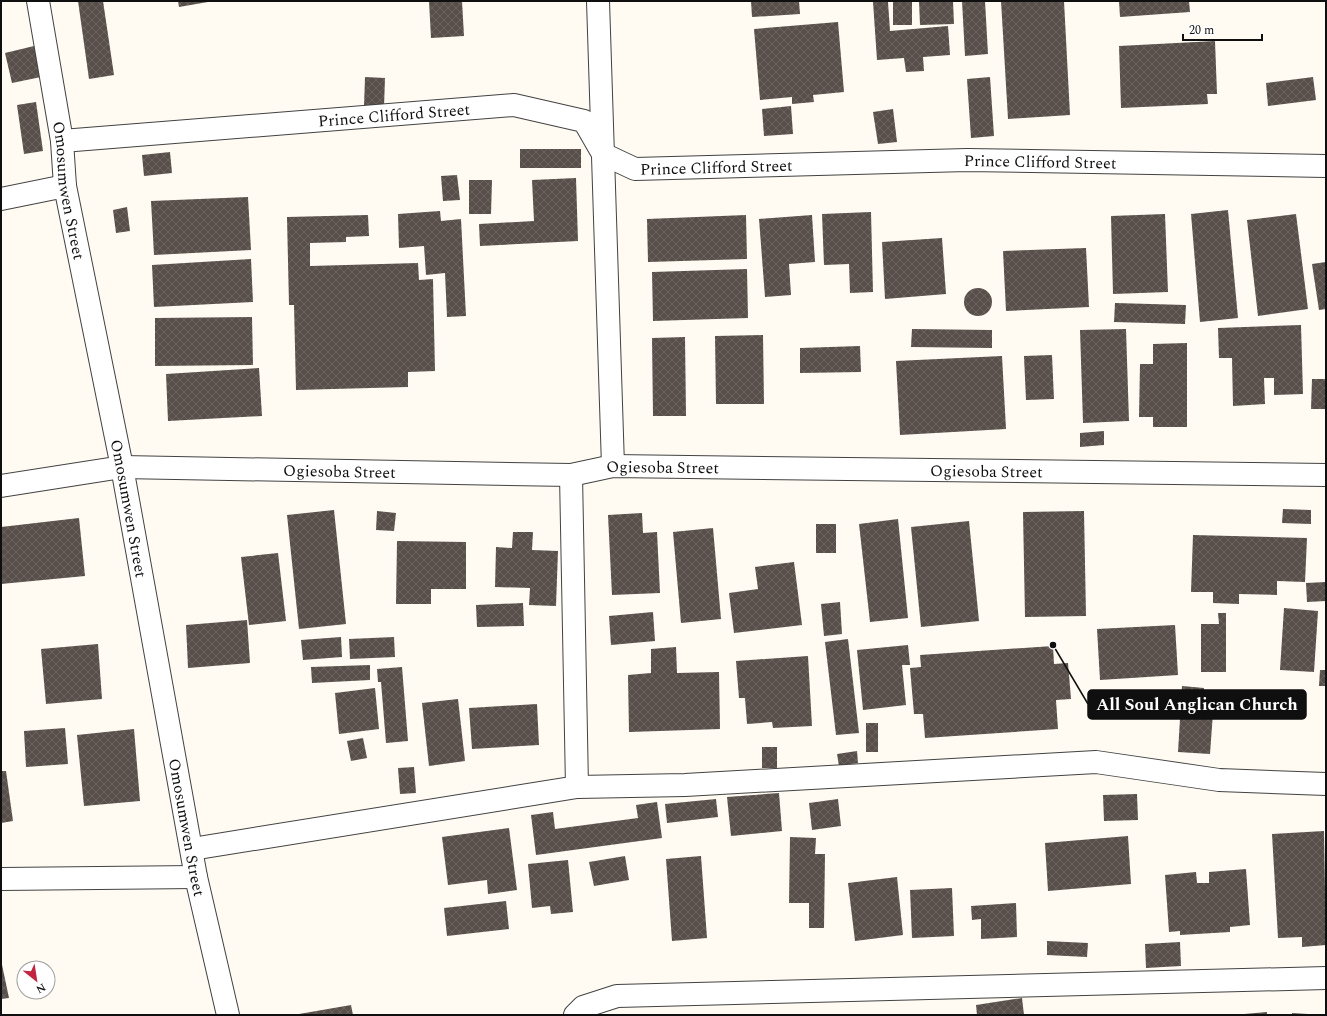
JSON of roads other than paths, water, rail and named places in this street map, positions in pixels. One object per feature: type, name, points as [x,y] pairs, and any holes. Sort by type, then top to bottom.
[{"type":"street","name":"Omosumwen Street","points":[[38,1],[62,141],[65,186],[122,467],[196,877],[228,1015]]},
{"type":"street","points":[[598,1],[613,466]]},
{"type":"street","name":"Prince Clifford Street","points":[[62,141],[514,105],[584,121],[602,154],[635,169],[967,160],[1326,166]]},
{"type":"street","points":[[1,199],[65,186]]},
{"type":"street","name":"Ogiesoba Street","points":[[1,486],[122,467],[571,474],[613,466],[1326,475]]},
{"type":"street","points":[[571,474],[577,787]]},
{"type":"street","points":[[192,849],[577,787],[685,785],[1096,762],[1219,780],[1326,784]]},
{"type":"street","points":[[1,879],[196,877]]},
{"type":"street","points":[[575,1015],[583,1007],[617,996],[1326,978]]},
{"type":"place","name":"All Soul Anglican Church","points":[[1053,645]]}]
